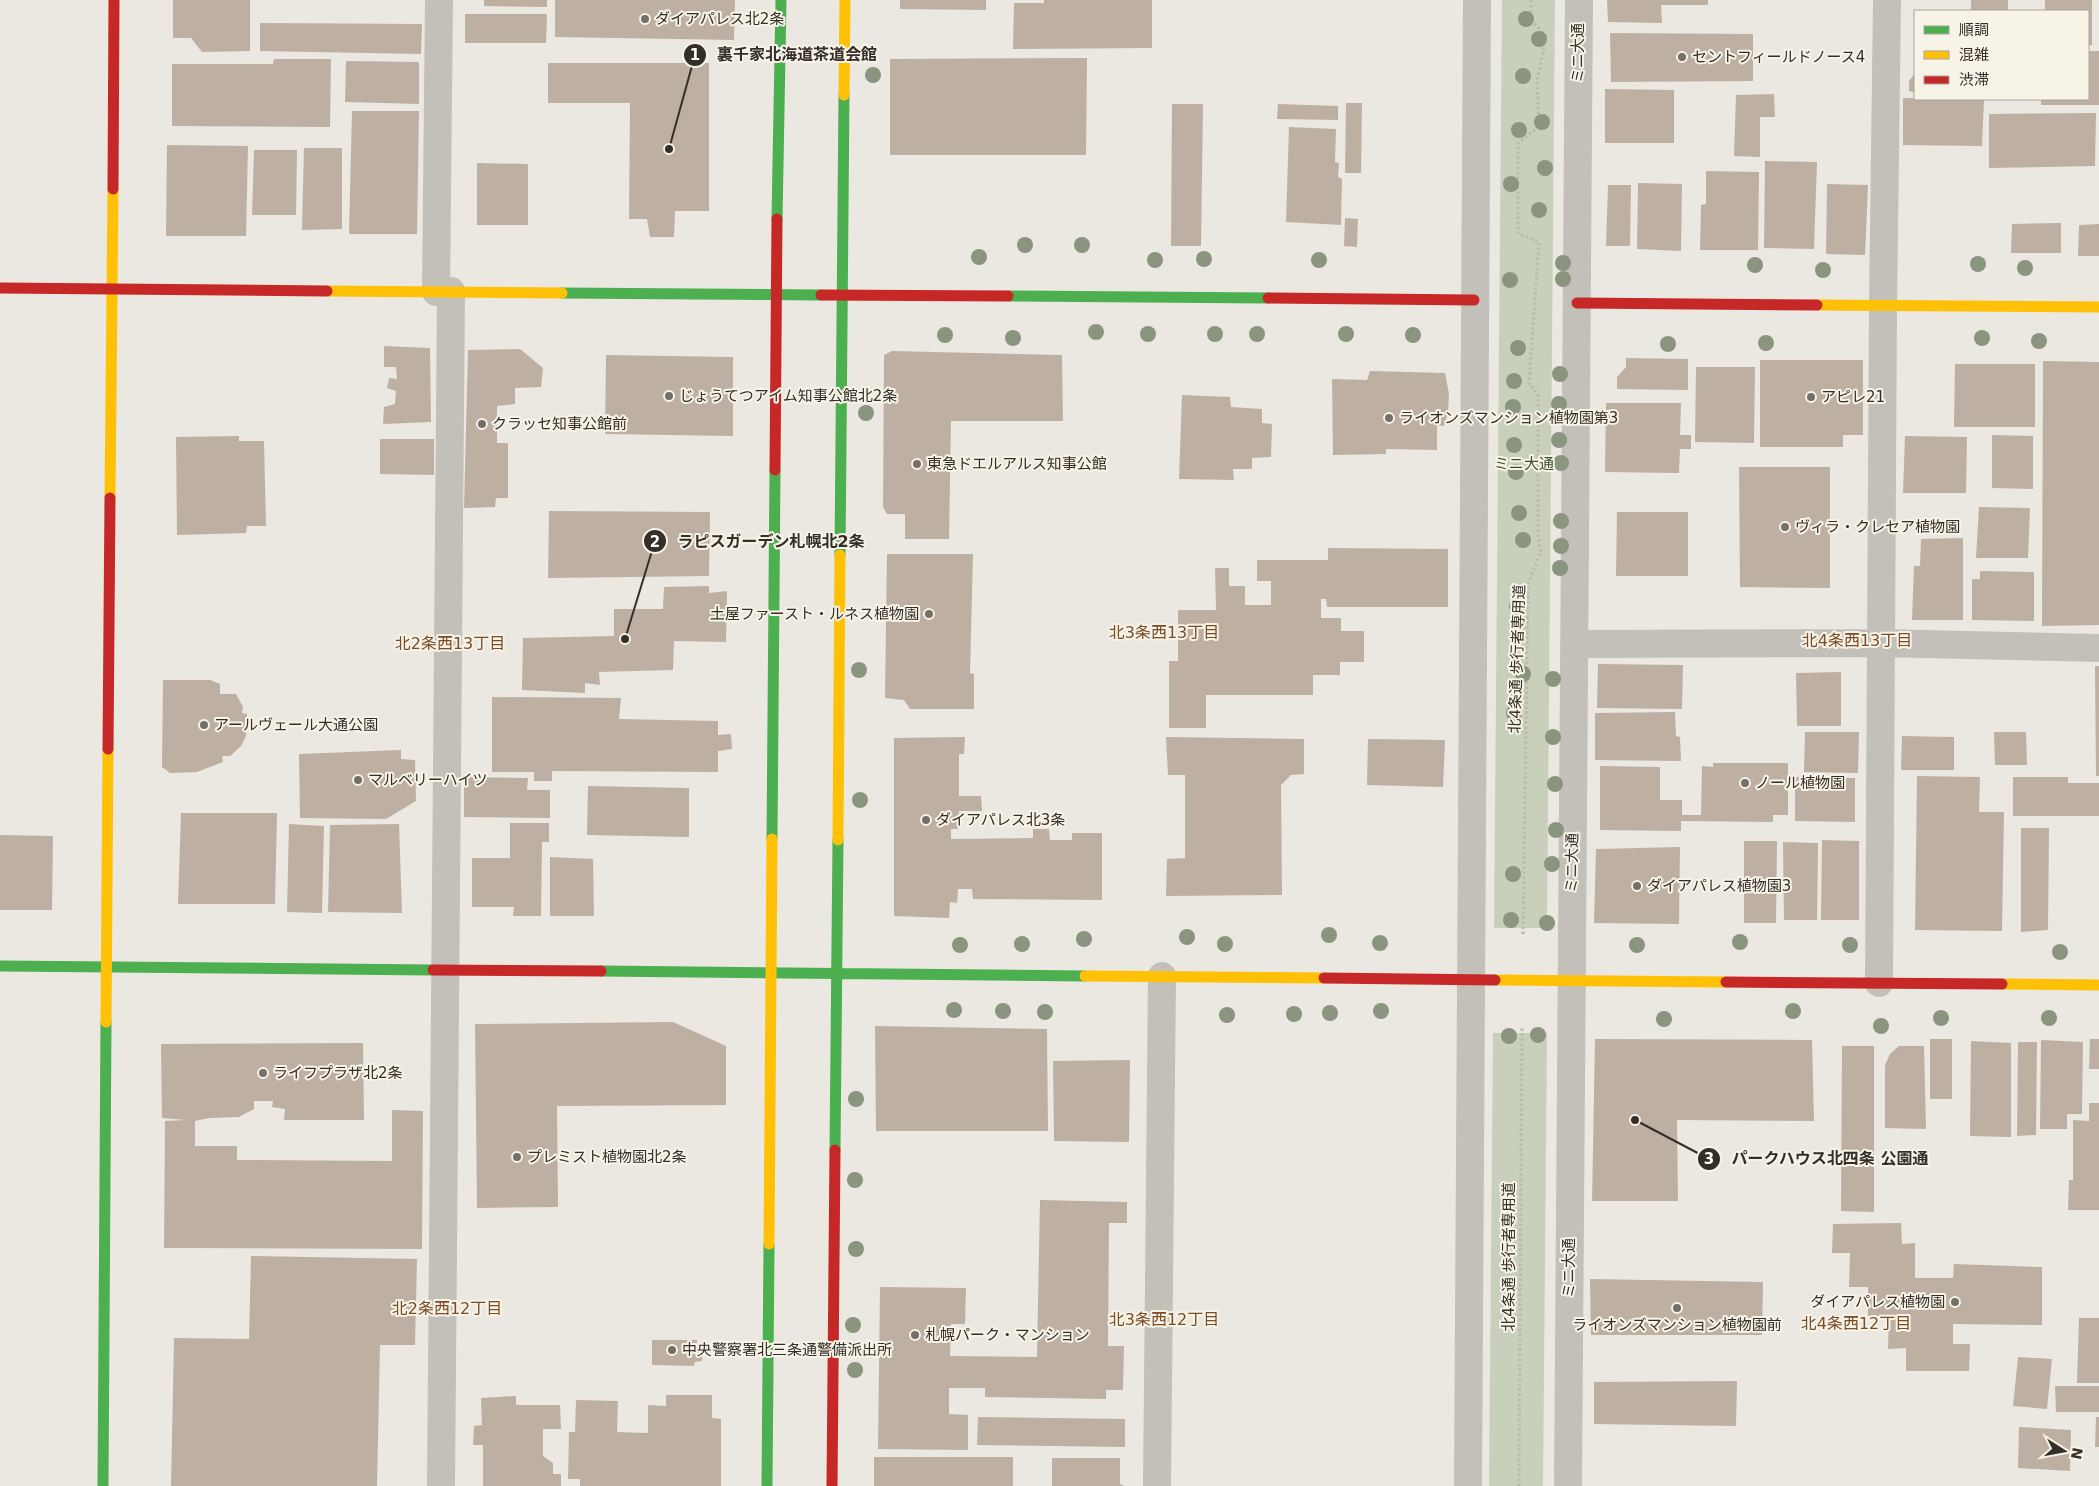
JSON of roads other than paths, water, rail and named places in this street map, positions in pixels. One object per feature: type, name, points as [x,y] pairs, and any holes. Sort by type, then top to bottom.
[{"type":"street","points":[[103,1486],[114,0]]},
{"type":"street","points":[[439,0],[443,292],[445,970],[441,1486]]},
{"type":"street","points":[[767,1486],[776,294],[781,0]]},
{"type":"street","points":[[832,1486],[846,0]]},
{"type":"street","points":[[1468,1486],[1477,0]]},
{"type":"street","name":"ミニ大通","points":[[1568,1486],[1579,0]]},
{"type":"street","points":[[1879,983],[1880,643],[1887,0]]},
{"type":"street","points":[[0,288],[1474,300]]},
{"type":"street","points":[[1577,303],[2099,307]]},
{"type":"street","points":[[1574,644],[1880,643],[2099,648]]},
{"type":"street","points":[[0,966],[2099,985]]},
{"type":"street","points":[[1157,1486],[1162,976]]},
{"type":"place","name":"ダイアパレス北2条","points":[[645,19]]},
{"type":"place","name":"セントフィールドノース4","points":[[1682,57]]},
{"type":"place","name":"裏千家北海道茶道会館","points":[[669,149]]},
{"type":"place","name":"じょうてつアイム知事公館北2条","points":[[669,396]]},
{"type":"place","name":"アピレ21","points":[[1811,397]]},
{"type":"place","name":"ライオンズマンション植物園第3","points":[[1389,418]]},
{"type":"place","name":"クラッセ知事公館前","points":[[482,424]]},
{"type":"place","name":"東急ドエルアルス知事公館","points":[[917,464]]},
{"type":"place","name":"ヴィラ・クレセア植物園","points":[[1785,527]]},
{"type":"place","name":"土屋ファースト・ルネス植物園","points":[[929,614]]},
{"type":"place","name":"ラピスガーデン札幌北2条","points":[[625,639]]},
{"type":"place","name":"アールヴェール大通公園","points":[[204,725]]},
{"type":"place","name":"マルベリーハイツ","points":[[358,780]]},
{"type":"place","name":"ノール植物園","points":[[1745,783]]},
{"type":"place","name":"ダイアパレス北3条","points":[[926,820]]},
{"type":"place","name":"ダイアパレス植物園3","points":[[1637,886]]},
{"type":"place","name":"ライフプラザ北2条","points":[[263,1073]]},
{"type":"place","name":"パークハウス北四条 公園通","points":[[1635,1120]]},
{"type":"place","name":"プレミスト植物園北2条","points":[[517,1157]]},
{"type":"place","name":"ダイアパレス植物園","points":[[1955,1302]]},
{"type":"place","name":"ライオンズマンション植物園前","points":[[1677,1308]]},
{"type":"place","name":"札幌パーク・マンション","points":[[915,1335]]},
{"type":"place","name":"中央警察署北三条通警備派出所","points":[[672,1350]]},
{"type":"district","name":"北3条西13丁目","points":[[1164,632]]},
{"type":"district","name":"北4条西13丁目","points":[[1857,640]]},
{"type":"district","name":"北2条西13丁目","points":[[450,643]]},
{"type":"district","name":"北2条西12丁目","points":[[447,1308]]},
{"type":"district","name":"北3条西12丁目","points":[[1164,1319]]},
{"type":"district","name":"北4条西12丁目","points":[[1856,1323]]}]
